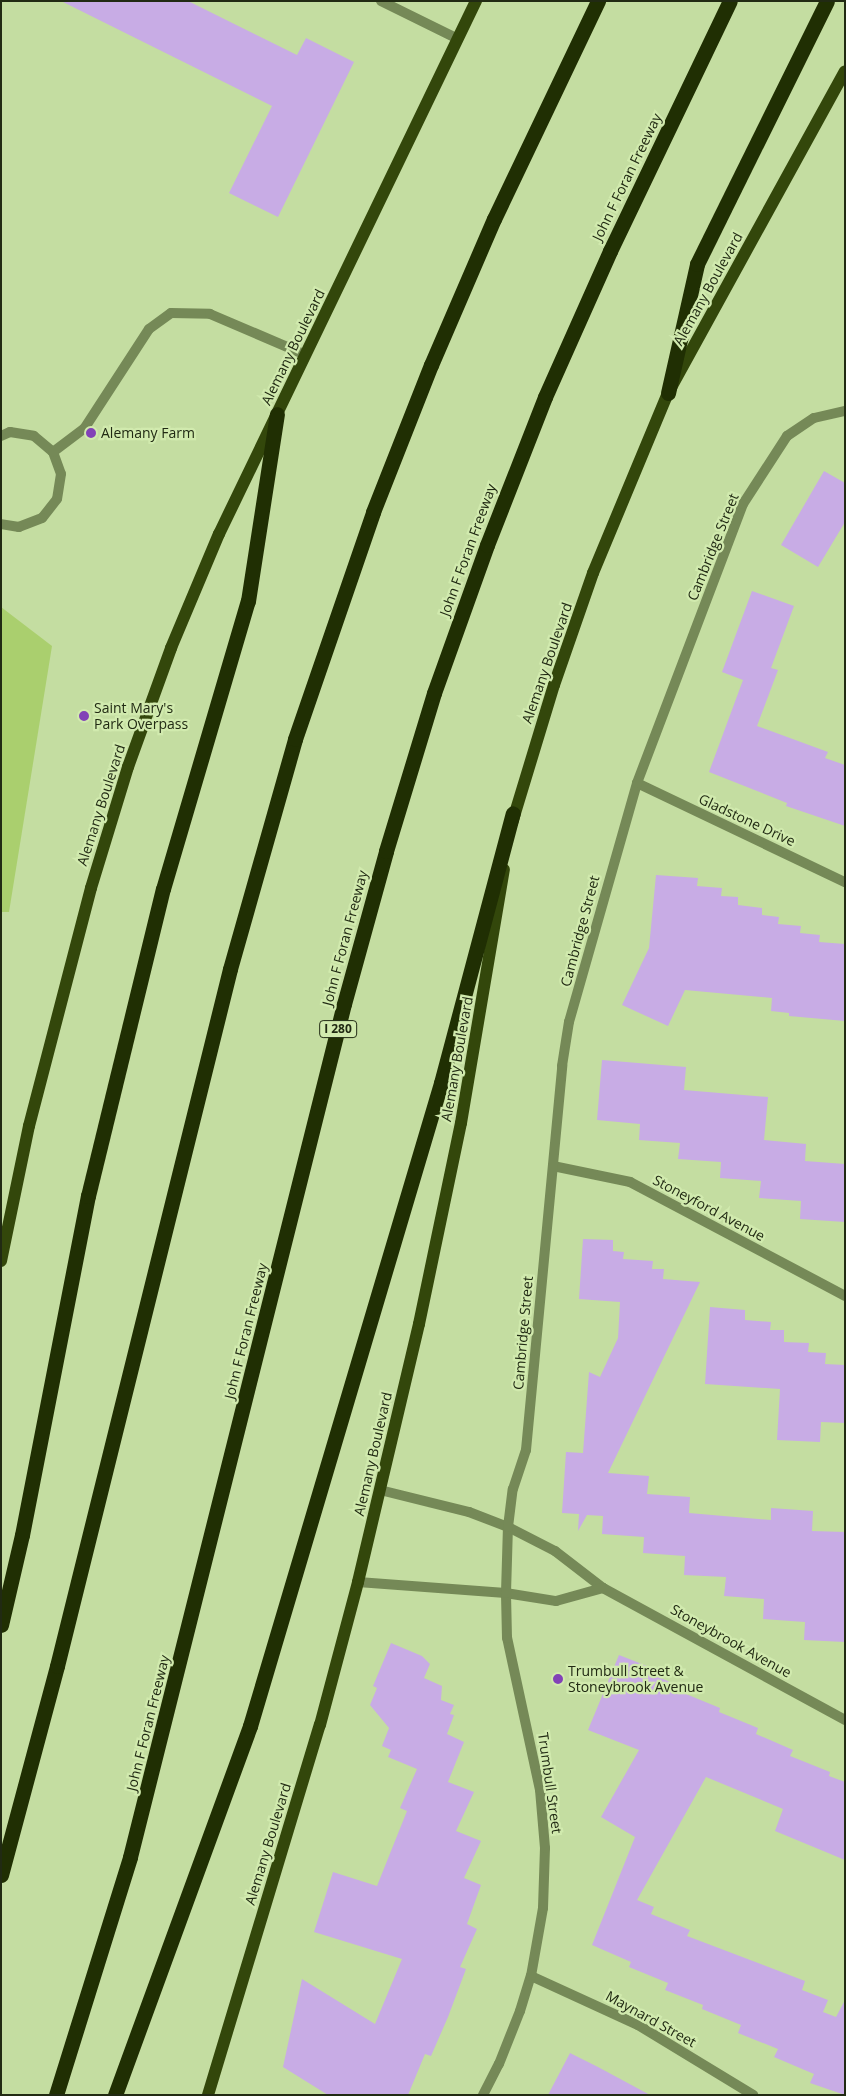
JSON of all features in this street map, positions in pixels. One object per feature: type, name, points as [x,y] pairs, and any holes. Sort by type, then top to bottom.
[{"type":"highway","points":[[1,1875],[58,1666],[233,960],[295,739],[366,529],[431,364],[494,219],[598,1]]},
{"type":"highway","name":"John F Foran Freeway","points":[[56,2095],[132,1847],[344,1004],[432,702],[486,545],[553,379],[640,186],[730,1]]},
{"type":"highway","points":[[668,393],[697,264],[827,1]]},
{"type":"highway","points":[[1,1625],[22,1535],[97,1158],[162,889],[248,601],[277,414]]},
{"type":"highway","points":[[116,2095],[250,1726],[440,1083],[514,813]]},
{"type":"main road","name":"Alemany Boulevard","points":[[1,1261],[58,1008],[128,767],[171,648],[211,553],[476,1]]},
{"type":"main road","name":"Alemany Boulevard","points":[[208,2095],[320,1724],[358,1582],[380,1490],[461,1123],[514,813],[594,573],[668,393],[845,71]]},
{"type":"street","points":[[381,1],[458,39]]},
{"type":"street","points":[[53,452],[84,429],[149,329],[171,313],[210,314],[306,354]]},
{"type":"street","name":"Cambridge Street","points":[[508,1527],[513,1488],[526,1450],[562,1066],[569,1022],[637,784],[743,504],[787,436],[814,418],[845,411]]},
{"type":"street","points":[[1,436],[10,432],[34,436],[53,452],[61,474],[57,499],[42,518],[19,527],[1,524]]},
{"type":"street","name":"Gladstone Drive","points":[[637,784],[845,882]]},
{"type":"street","name":"Stoneyford Avenue","points":[[553,1166],[630,1182],[845,1296]]},
{"type":"street","name":"Stoneybrook Avenue","points":[[380,1490],[469,1512],[508,1527],[555,1552],[603,1588],[845,1720]]},
{"type":"street","name":"Trumbull Street","points":[[483,2095],[500,2064],[531,1976],[543,1908],[545,1848],[540,1790],[507,1638],[508,1527]]},
{"type":"street","points":[[358,1582],[506,1593],[556,1601],[603,1588]]},
{"type":"street","name":"Maynard Street","points":[[531,1976],[638,2025],[754,2095]]},
{"type":"green space","points":[[1,607],[52,646],[9,912],[1,912]]},
{"type":"building","points":[[61,1],[188,1],[297,55],[306,38],[354,62],[278,217],[229,193],[272,106]]},
{"type":"building","points":[[824,471],[845,483],[845,522],[818,567],[781,545]]},
{"type":"building","points":[[752,591],[794,606],[771,668],[778,670],[757,726],[828,752],[825,758],[845,765],[845,826],[786,806],[787,803],[709,772],[743,680],[722,672]]},
{"type":"building","points":[[656,875],[698,878],[697,886],[722,888],[721,896],[738,897],[738,905],[762,908],[762,915],[779,917],[778,924],[801,926],[800,933],[820,935],[819,942],[845,944],[845,1021],[789,1016],[789,1013],[771,1011],[772,998],[685,990],[668,1026],[622,1005],[649,948]]},
{"type":"building","points":[[602,1060],[686,1067],[684,1090],[768,1097],[764,1140],[806,1144],[805,1161],[845,1164],[845,1222],[800,1219],[801,1201],[759,1198],[761,1181],[720,1178],[721,1162],[678,1159],[680,1143],[639,1140],[640,1124],[597,1120]]},
{"type":"building","points":[[583,1239],[613,1240],[613,1251],[624,1252],[623,1259],[653,1261],[652,1269],[664,1269],[663,1279],[700,1282],[608,1473],[649,1476],[647,1494],[690,1497],[689,1513],[771,1520],[771,1508],[813,1511],[812,1531],[845,1532],[845,1642],[804,1640],[805,1622],[763,1619],[764,1599],[724,1596],[726,1577],[684,1575],[685,1556],[643,1553],[644,1537],[602,1534],[603,1516],[587,1515],[578,1531],[579,1514],[562,1513],[566,1452],[583,1453],[589,1372],[600,1377],[618,1338],[620,1302],[579,1299]]},
{"type":"building","points":[[710,1307],[745,1310],[745,1320],[771,1322],[770,1330],[784,1330],[784,1342],[809,1343],[808,1352],[826,1353],[825,1364],[845,1365],[845,1423],[821,1422],[820,1442],[777,1440],[780,1389],[705,1384]]},
{"type":"building","points":[[391,1643],[422,1656],[430,1664],[424,1678],[442,1686],[441,1700],[454,1705],[450,1714],[454,1715],[447,1734],[464,1742],[448,1782],[474,1792],[456,1831],[481,1841],[464,1878],[481,1885],[467,1924],[477,1929],[460,1967],[466,1969],[448,2017],[431,2056],[425,2054],[408,2095],[328,2095],[283,2067],[302,1979],[375,2024],[402,1959],[314,1932],[333,1872],[377,1886],[407,1811],[400,1808],[417,1769],[388,1757],[391,1750],[382,1746],[389,1728],[370,1705],[377,1688],[373,1686]]},
{"type":"building","points":[[619,1655],[647,1666],[645,1672],[683,1687],[681,1692],[720,1708],[719,1712],[758,1728],[756,1734],[793,1750],[790,1756],[830,1772],[829,1776],[845,1782],[845,1860],[775,1831],[783,1809],[706,1777],[637,1900],[654,1907],[651,1914],[690,1930],[687,1936],[805,1981],[802,1990],[828,2000],[823,2012],[836,2017],[845,2000],[845,2095],[810,2083],[814,2074],[774,2057],[778,2049],[738,2033],[741,2025],[702,2009],[703,2005],[665,1990],[668,1983],[629,1967],[631,1962],[592,1945],[635,1837],[601,1817],[639,1750],[588,1730]]},
{"type":"building","points":[[570,2053],[598,2067],[650,2095],[548,2095]]},
{"type":"place","name":"Alemany Farm","points":[[91,433]]},
{"type":"place","name":"Saint Mary's Park Overpass","points":[[84,716]]},
{"type":"place","name":"Trumbull Street & Stoneybrook Avenue","points":[[558,1679]]}]
